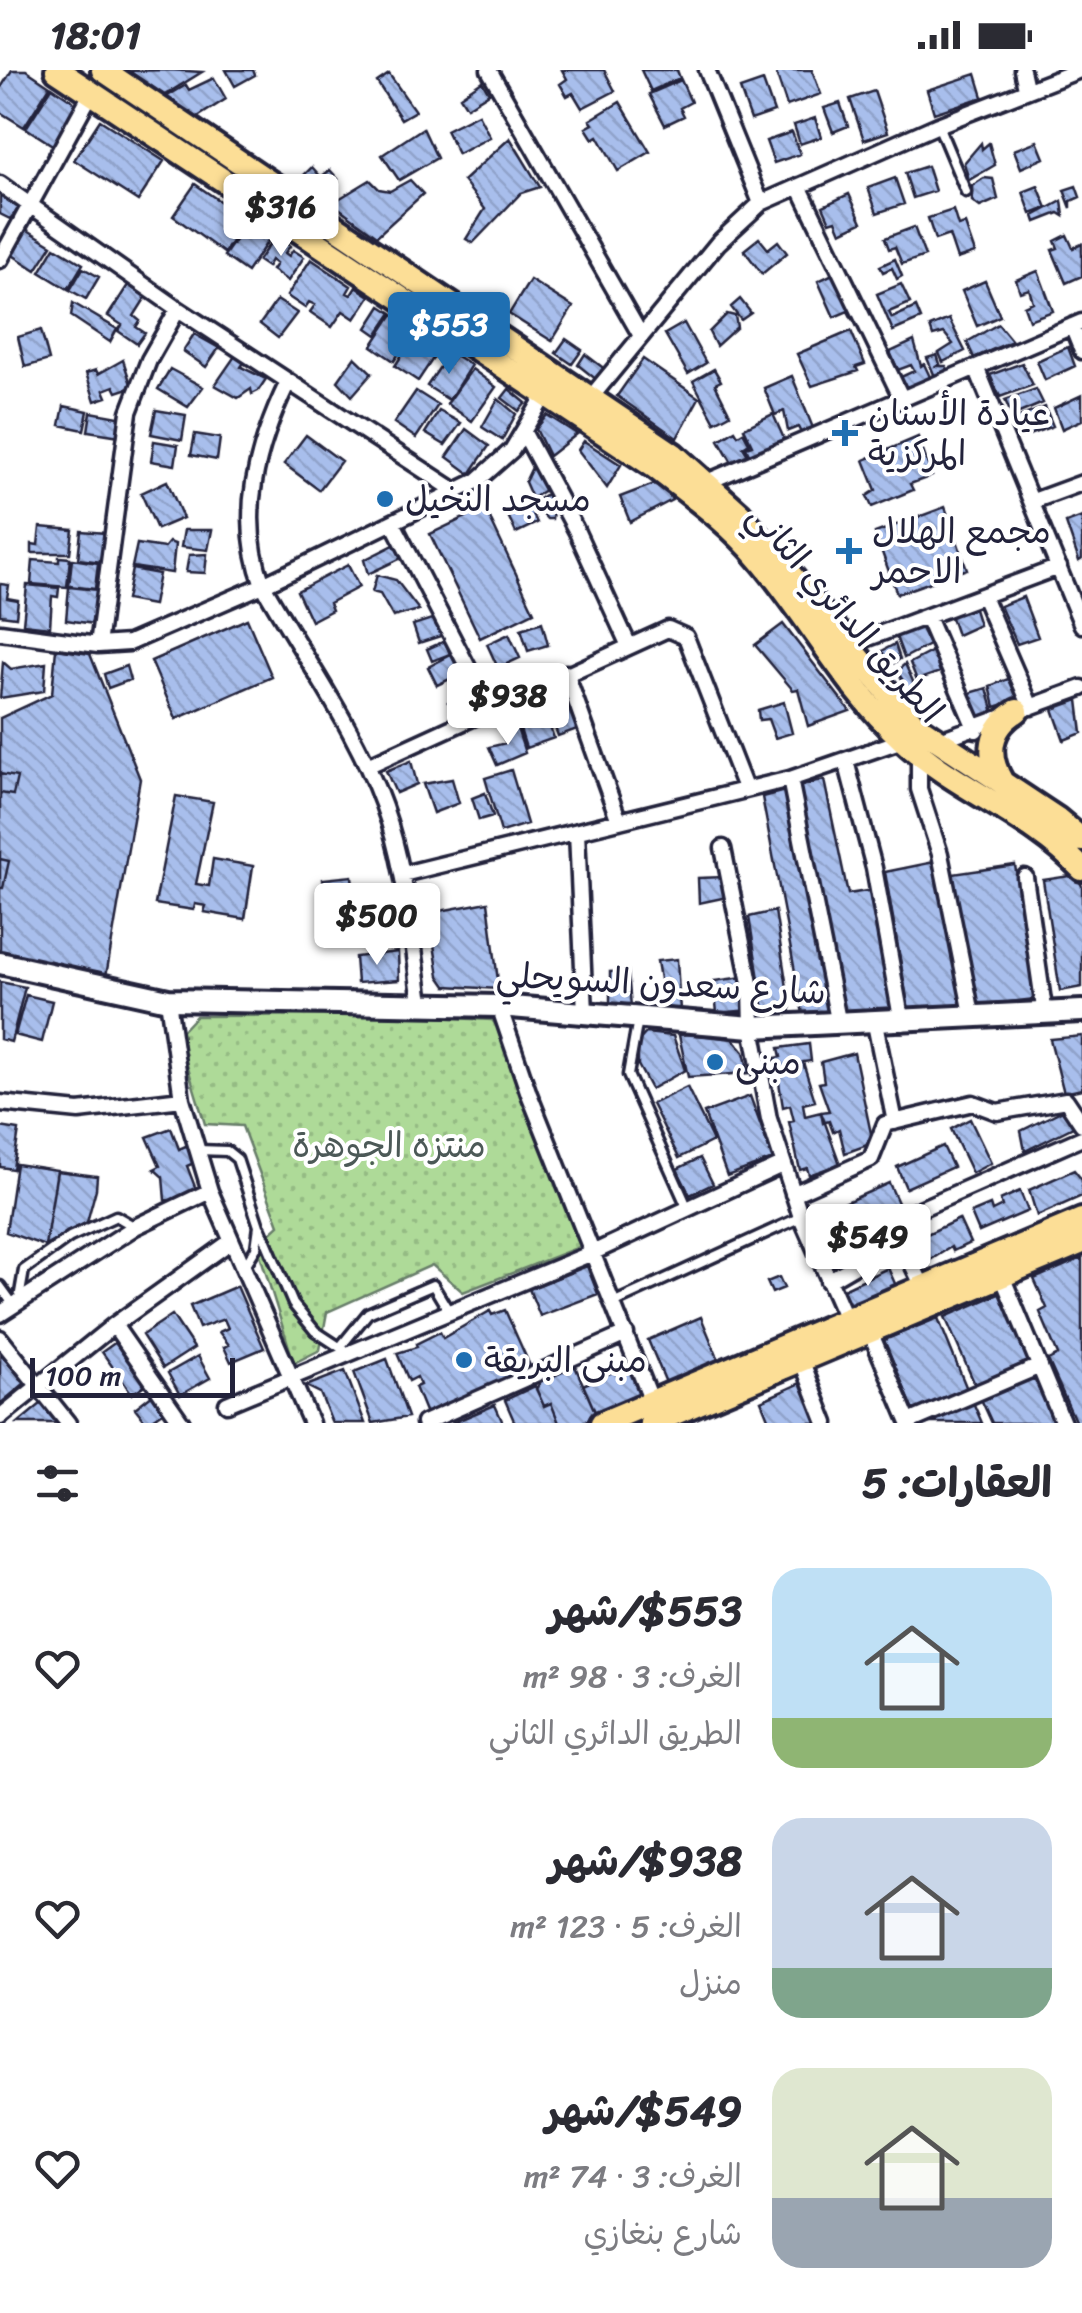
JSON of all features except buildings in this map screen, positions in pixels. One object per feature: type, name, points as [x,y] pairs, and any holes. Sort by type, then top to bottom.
[{"type":"main road","name":"الطريق الدائري الثاني","points":[[57,70],[545,395],[583,407],[707,482],[782,562],[914,724],[920,744]]},
{"type":"main road","name":"الطريق الدائري الثاني","points":[[103,70],[583,407],[706,506],[758,556],[864,696],[920,744],[1059,844],[1082,869]]},
{"type":"main road","points":[[1002,782],[992,766],[996,730],[1024,709]]},
{"type":"main road","points":[[920,744],[1002,782],[1082,840]]},
{"type":"main road","name":"شارع سعدون السويحلي","points":[[0,963],[168,1000],[499,1006],[752,1027],[1082,1012]]},
{"type":"main road","points":[[659,1416],[847,1321],[1082,1220]]},
{"type":"main road","points":[[602,1423],[659,1416],[871,1334],[1082,1242]]},
{"type":"street","points":[[0,260],[103,70]]},
{"type":"street","points":[[489,70],[640,334]]},
{"type":"street","points":[[707,70],[760,203]]},
{"type":"street","points":[[1022,70],[1026,88]]},
{"type":"street","points":[[583,407],[718,242],[760,203],[938,124],[1080,70]]},
{"type":"street","points":[[0,184],[178,309],[457,492]]},
{"type":"street","points":[[799,186],[902,399]]},
{"type":"street","points":[[98,645],[128,412],[148,360],[178,309]]},
{"type":"street","points":[[707,482],[1077,324],[1082,351]]},
{"type":"street","points":[[976,367],[1082,626]]},
{"type":"street","points":[[288,382],[265,434],[253,488],[252,555],[263,585],[367,766],[403,874],[422,1003]]},
{"type":"street","points":[[0,632],[98,645],[128,642],[263,585],[394,525],[492,470],[524,433],[545,395]]},
{"type":"street","points":[[524,433],[576,530],[629,646]]},
{"type":"street","points":[[1033,501],[1082,484]]},
{"type":"street","points":[[394,525],[490,708]]},
{"type":"street","points":[[847,646],[1059,567]]},
{"type":"street","points":[[983,596],[1024,709]]},
{"type":"street","points":[[927,617],[976,730]]},
{"type":"street","points":[[367,766],[668,629],[686,637],[745,788]]},
{"type":"street","points":[[566,673],[619,821]]},
{"type":"street","points":[[403,874],[976,730],[1082,688]]},
{"type":"street","points":[[920,744],[919,789],[940,854],[973,1019]]},
{"type":"street","points":[[846,761],[874,868],[902,1023]]},
{"type":"street","points":[[790,779],[838,1025]]},
{"type":"street","points":[[577,832],[585,1013]]},
{"type":"street","points":[[723,848],[751,988],[752,1027],[782,1164],[800,1216],[847,1321]]},
{"type":"street","points":[[1026,878],[1046,1014]]},
{"type":"street","points":[[168,1000],[182,1099],[210,1191],[311,1423]]},
{"type":"street","points":[[499,1006],[592,1253],[659,1416]]},
{"type":"street","points":[[875,1024],[894,1122]]},
{"type":"street","points":[[0,1103],[79,1112],[182,1099]]},
{"type":"street","points":[[792,1194],[867,1162],[882,1129],[894,1122],[973,1103],[998,1112],[1066,1100],[1082,1124]]},
{"type":"street","points":[[828,1281],[900,1239],[913,1212],[1082,1138]]},
{"type":"street","points":[[228,1404],[292,1377],[344,1349],[592,1253],[782,1164]]},
{"type":"street","points":[[0,1314],[135,1227],[210,1191]]},
{"type":"street","points":[[900,1239],[923,1287]]},
{"type":"street","points":[[0,1417],[114,1325],[230,1242]]},
{"type":"street","points":[[1002,1276],[1064,1423]]},
{"type":"street","points":[[114,1325],[182,1423]]},
{"type":"street","points":[[424,1423],[626,1334]]},
{"type":"street","points":[[871,1334],[909,1422],[1040,1366]]},
{"type":"street","points":[[0,1338],[68,1423]]},
{"type":"street","points":[[802,1362],[826,1423]]},
{"type":"lane","points":[[938,124],[966,192]]},
{"type":"lane","points":[[638,1019],[628,1075],[688,1209]]},
{"type":"lane","points":[[198,1150],[227,1152],[237,1159],[293,1304],[315,1331],[344,1349],[368,1313],[433,1285],[448,1310]]},
{"type":"lane","points":[[16,1302],[24,1270],[70,1237],[116,1216],[135,1227]]},
{"type":"lane","points":[[613,1303],[800,1216]]},
{"type":"lane","points":[[242,1269],[256,1248],[260,1226]]},
{"type":"lane","points":[[0,1286],[16,1302]]},
{"type":"green space","name":"منتزه الجوهرة","points":[[395,1015],[492,1020],[508,1040],[514,1073],[587,1244],[463,1292],[432,1265],[327,1312],[320,1350],[294,1363],[257,1245],[279,1225],[242,1126],[205,1124],[178,1035],[196,1016]]},
{"type":"place","name":"عيادة الأسنان المركزية","points":[[845,433]]},
{"type":"place","name":"مسجد النخيل","points":[[385,499]]},
{"type":"place","name":"مجمع الهلال الاحمر","points":[[849,551]]},
{"type":"place","name":"مبنى","points":[[715,1062]]},
{"type":"place","name":"مبنى البريقة","points":[[464,1360]]}]
